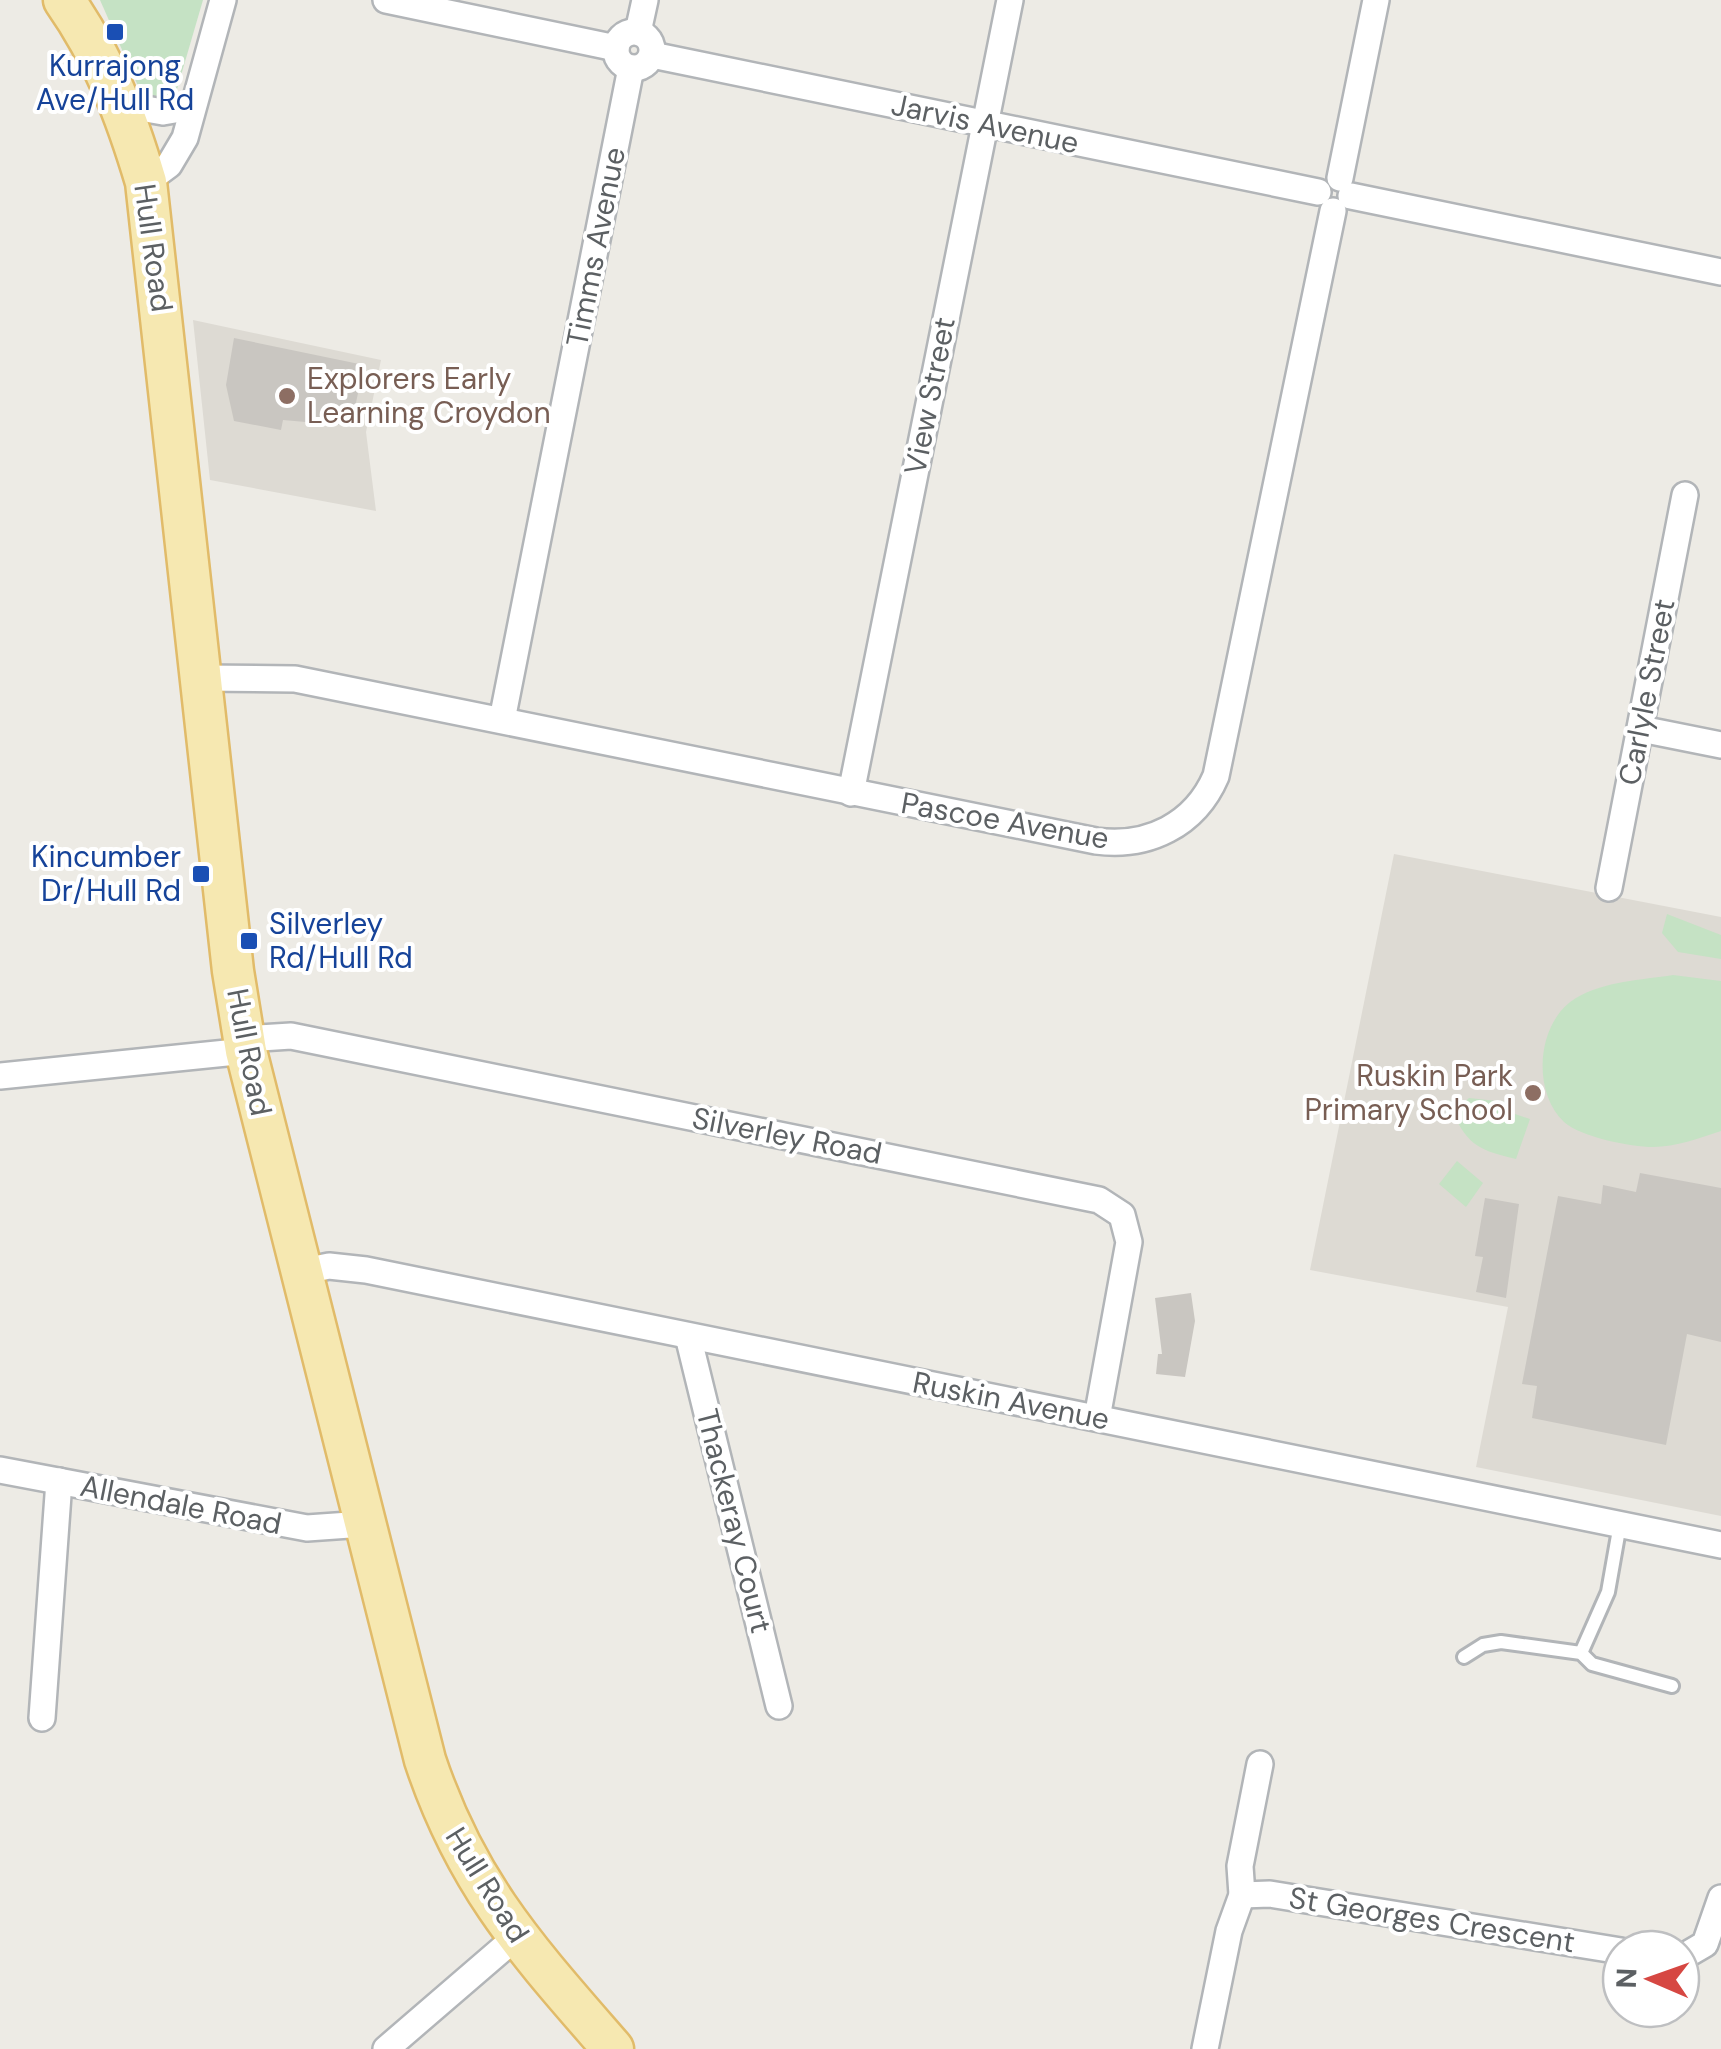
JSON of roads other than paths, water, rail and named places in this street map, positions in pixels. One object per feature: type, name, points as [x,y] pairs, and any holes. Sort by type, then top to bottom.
[{"type":"main road","name":"Hull Road","points":[[64,0],[88,35],[123,105],[146,182],[245,1045],[364,1524],[442,1813],[461,1854],[516,1937],[613,2049]]},
{"type":"street","points":[[146,182],[169,165],[185,138],[224,0]]},
{"type":"street","name":"Jarvis Avenue","points":[[386,0],[633,57],[1721,272]]},
{"type":"street","points":[[633,57],[621,37],[638,32],[645,0]]},
{"type":"street","name":"View Street","points":[[851,792],[1010,0]]},
{"type":"street","name":"Pascoe Avenue","points":[[201,678],[295,678],[1113,843],[1154,836],[1192,813],[1210,789],[1221,758],[1376,0]]},
{"type":"street","name":"Timms Avenue","points":[[502,720],[633,57]]},
{"type":"street","points":[[123,105],[164,112],[192,107]]},
{"type":"street","name":"Carlyle Street","points":[[1609,888],[1685,495]]},
{"type":"street","points":[[1640,729],[1721,745]]},
{"type":"street","name":"Silverley Road","points":[[0,1076],[291,1036],[1099,1200],[1122,1215],[1129,1242],[1097,1418]]},
{"type":"street","name":"Ruskin Avenue","points":[[300,1272],[329,1266],[366,1270],[1721,1545]]},
{"type":"street","name":"Thackeray Court","points":[[688,1336],[780,1706]]},
{"type":"street","name":"Allendale Road","points":[[0,1470],[306,1528],[364,1524]]},
{"type":"street","points":[[42,1718],[59,1481]]},
{"type":"street","points":[[1204,2049],[1229,1931],[1242,1895],[1240,1866],[1260,1764]]},
{"type":"street","name":"St Georges Crescent","points":[[1242,1895],[1270,1894],[1601,1949]]},
{"type":"street","points":[[1701,1948],[1721,1898]]},
{"type":"street","points":[[386,2049],[516,1937]]},
{"type":"lane","points":[[1581,1652],[1608,1592],[1620,1524]]},
{"type":"lane","points":[[1464,1658],[1483,1645],[1501,1642],[1581,1652],[1592,1664],[1672,1686]]},
{"type":"place","name":"Kurrajong Ave/Hull Rd","points":[[115,32]]},
{"type":"place","name":"Explorers Early Learning Croydon","points":[[287,396]]},
{"type":"place","name":"Kincumber Dr/Hull Rd","points":[[201,874]]},
{"type":"place","name":"Silverley Rd/Hull Rd","points":[[249,941]]},
{"type":"place","name":"Ruskin Park Primary School","points":[[1533,1093]]}]
